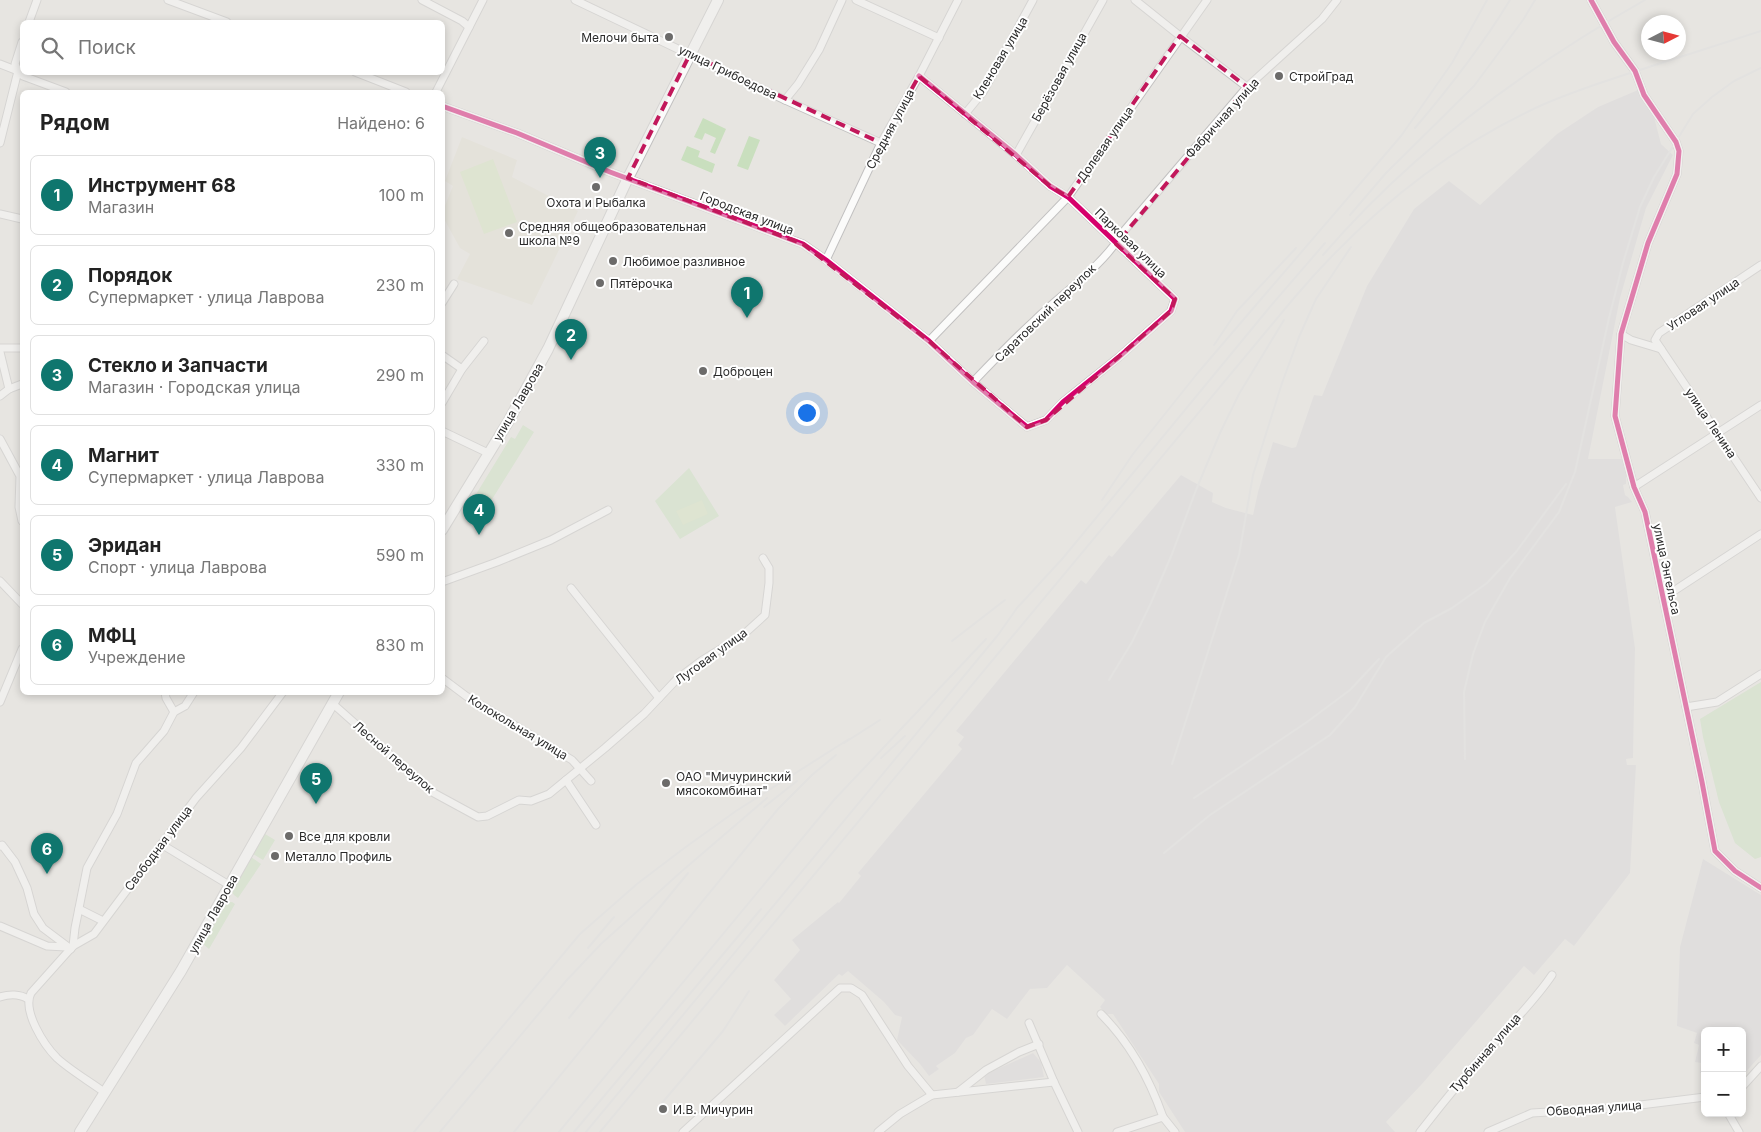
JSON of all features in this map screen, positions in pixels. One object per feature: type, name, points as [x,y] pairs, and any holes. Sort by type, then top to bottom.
[{"type":"main road","name":"улица Лаврова","points":[[445,525],[514,412],[548,349],[628,178],[718,0]]},
{"type":"main road","name":"улица Лаврова","points":[[80,1132],[181,971],[337,695]]},
{"type":"street","points":[[30,20],[37,0]]},
{"type":"street","points":[[168,0],[222,20]]},
{"type":"street","points":[[422,0],[462,21],[469,27]]},
{"type":"street","points":[[445,74],[483,0]]},
{"type":"street","name":"улица Грибоедова","points":[[575,0],[785,100],[881,143]]},
{"type":"street","points":[[785,100],[798,84],[819,50],[842,0]]},
{"type":"street","points":[[856,0],[939,38]]},
{"type":"street","name":"Средняя улица","points":[[826,260],[881,143],[919,76],[958,0]]},
{"type":"street","name":"Кленовая улица","points":[[964,114],[983,92],[1033,0]]},
{"type":"street","name":"Берёзовая улица","points":[[1016,155],[1103,0]]},
{"type":"street","points":[[1135,0],[1247,87]]},
{"type":"street","name":"Долевая улица","points":[[929,341],[1068,197],[1206,0]]},
{"type":"street","name":"Фабричная улица","points":[[1116,244],[1124,231],[1247,87],[1322,19],[1337,0]]},
{"type":"street","name":"улица Энгельса","points":[[1591,0],[1614,42],[1635,72],[1644,95],[1676,142],[1679,151],[1677,174],[1648,243],[1620,334],[1615,416],[1634,488],[1644,512],[1715,851],[1734,872],[1761,888]]},
{"type":"street","points":[[0,143],[18,71],[15,64],[20,48]]},
{"type":"street","points":[[0,64],[18,71]]},
{"type":"street","points":[[23,75],[61,90]]},
{"type":"street","points":[[363,75],[401,90]]},
{"type":"street","points":[[437,90],[445,75]]},
{"type":"street","name":"Парковая улица","points":[[919,76],[1016,155],[1050,186],[1068,197],[1175,299],[1170,311],[1119,357],[1063,402],[1046,420],[1027,426]]},
{"type":"street","name":"Городская улица","points":[[445,107],[517,133],[628,178],[803,244],[929,341],[973,382],[1027,426]]},
{"type":"street","points":[[0,214],[20,219]]},
{"type":"street","name":"Саратовский переулок","points":[[973,382],[1035,319],[1116,244]]},
{"type":"street","name":"Угловая улица","points":[[1661,349],[1655,340],[1659,333],[1761,265]]},
{"type":"street","points":[[445,298],[454,284]]},
{"type":"street","points":[[1620,334],[1631,340],[1661,349]]},
{"type":"street","points":[[445,398],[462,368],[484,341]]},
{"type":"street","points":[[0,348],[20,348]]},
{"type":"street","name":"улица Ленина","points":[[1661,349],[1761,498]]},
{"type":"street","points":[[0,352],[9,389]]},
{"type":"street","points":[[445,357],[462,368]]},
{"type":"street","points":[[0,396],[9,389],[20,385]]},
{"type":"street","points":[[1634,488],[1761,405]]},
{"type":"street","points":[[445,432],[488,453]]},
{"type":"street","points":[[0,440],[20,474]]},
{"type":"street","points":[[445,581],[551,540],[608,510]]},
{"type":"street","points":[[1663,598],[1761,534]]},
{"type":"street","name":"Луговая улица","points":[[580,768],[625,731],[677,679],[701,661],[743,635],[764,615],[770,583],[769,568],[763,558]]},
{"type":"street","points":[[0,581],[20,602]]},
{"type":"street","points":[[571,588],[659,698]]},
{"type":"street","points":[[0,702],[20,654]]},
{"type":"street","points":[[1686,708],[1717,702],[1761,674]]},
{"type":"street","name":"Колокольная улица","points":[[445,680],[466,696],[572,760],[591,781]]},
{"type":"street","points":[[166,695],[174,712]]},
{"type":"street","points":[[70,947],[87,868],[117,814],[136,763],[164,731],[174,712],[185,706],[192,695]]},
{"type":"street","name":"Свободная улица","points":[[28,999],[70,947],[94,934],[196,798],[241,748],[281,695]]},
{"type":"street","name":"Лесной переулок","points":[[332,703],[432,792],[478,817],[487,816],[519,800],[531,801],[548,794],[580,768]]},
{"type":"street","points":[[566,780],[596,825]]},
{"type":"street","points":[[161,844],[229,885]]},
{"type":"street","points":[[0,846],[2,845],[15,862],[27,888],[34,914],[44,928],[70,947]]},
{"type":"street","points":[[79,909],[103,921]]},
{"type":"street","points":[[0,926],[47,946],[70,947]]},
{"type":"street","name":"Турбинная улица","points":[[1420,1132],[1458,1084],[1552,975]]},
{"type":"street","points":[[683,1132],[840,988],[851,988],[862,995],[908,1066],[932,1095]]},
{"type":"street","points":[[0,997],[5,995],[22,996],[28,999],[31,1016],[39,1034],[57,1058],[104,1092]]},
{"type":"street","points":[[1101,1014],[1110,1023],[1143,1070],[1155,1093],[1163,1117],[1175,1132]]},
{"type":"street","points":[[1029,1023],[1078,1132]]},
{"type":"street","points":[[957,1092],[986,1070],[1039,1044]]},
{"type":"street","points":[[1746,1083],[1761,1066]]},
{"type":"street","points":[[878,1132],[900,1114],[932,1095],[1054,1082]]},
{"type":"street","name":"Обводная улица","points":[[1488,1132],[1532,1112],[1616,1108],[1701,1097]]},
{"type":"street","points":[[1117,1132],[1163,1117]]},
{"type":"street","points":[[1730,1117],[1739,1132]]},
{"type":"highlighted area","points":[[1180,36],[1247,87],[1116,244],[1175,299],[1171,311],[1046,420],[1027,427],[929,341],[803,244],[628,178],[690,54],[881,143],[919,76],[1050,186],[1068,197]]},
{"type":"shaded area","points":[[1638,90],[1653,113],[1661,144],[1673,155],[1646,208],[1620,298],[1588,459],[1623,459],[1626,471],[1626,484],[1623,485],[1625,495],[1632,502],[1615,507],[1635,648],[1633,758],[1626,759],[1627,765],[1636,765],[1630,873],[1574,946],[1565,939],[1534,975],[1524,966],[1422,1084],[1386,1122],[1395,1132],[1185,1132],[1159,1092],[1159,1084],[1113,1014],[1106,1014],[1100,1007],[1105,1000],[1067,965],[1047,988],[1030,989],[1007,1019],[992,1009],[973,1035],[966,1038],[955,1053],[936,1066],[939,1069],[929,1076],[897,1040],[902,1017],[895,1015],[884,1002],[848,971],[842,976],[839,974],[785,1026],[774,1015],[791,999],[774,980],[800,950],[792,940],[839,903],[861,876],[858,873],[962,749],[958,745],[964,737],[956,731],[1081,580],[1086,584],[1109,555],[1112,557],[1181,475],[1213,493],[1212,502],[1253,515],[1273,442],[1292,448],[1296,447],[1314,395],[1322,396],[1367,286],[1414,209],[1449,181],[1480,205],[1557,134],[1598,107]]},
{"type":"shaded area","name":"Средняя общеобразовательная школа №9","points":[[462,137],[517,160],[512,177],[578,211],[532,305],[457,279],[470,254],[460,248],[445,221],[445,206],[453,186],[445,181]]},
{"type":"shaded area","points":[[1703,859],[1761,895],[1761,1055],[1746,1072],[1746,1027],[1701,1027],[1701,1063],[1695,1062],[1699,1045],[1694,1043],[1697,1033],[1677,1026],[1680,947]]},
{"type":"shaded area","points":[[1033,1053],[1041,1062],[1044,1077],[986,1084],[984,1075]]},
{"type":"green space","points":[[703,118],[726,129],[715,154],[710,152],[716,138],[705,133],[702,140],[694,137]]},
{"type":"green space","points":[[749,136],[760,140],[748,170],[737,166]]},
{"type":"green space","points":[[687,146],[700,151],[698,157],[715,164],[712,173],[681,160]]},
{"type":"green space","points":[[493,159],[517,222],[484,234],[460,172]]},
{"type":"green space","points":[[523,425],[534,432],[481,517],[467,509],[511,437],[515,439]]},
{"type":"green space","points":[[689,468],[719,516],[680,539],[655,501]]},
{"type":"green space","points":[[702,500],[708,514],[683,525],[676,511]]},
{"type":"green space","points":[[1761,682],[1761,857],[1755,859],[1735,843],[1719,802],[1700,719]]},
{"type":"green space","points":[[265,834],[275,840],[263,860],[253,854]]},
{"type":"green space","points":[[251,857],[261,864],[238,898],[231,891]]},
{"type":"green space","points":[[225,902],[235,904],[209,949],[203,944]]},
{"type":"railway","points":[[1102,500],[1133,454],[1196,375],[1401,136],[1452,63],[1487,0]]},
{"type":"railway","points":[[1415,128],[1465,66],[1510,0]]},
{"type":"railway","points":[[1350,215],[1386,173],[1474,86],[1523,20],[1535,0]]},
{"type":"railway","points":[[1323,255],[1394,180],[1473,114],[1557,54],[1645,0]]},
{"type":"railway","points":[[600,1132],[1294,298],[1348,240],[1377,213],[1439,164],[1472,142],[1506,123],[1542,105],[1581,90],[1761,31]]},
{"type":"railway","points":[[1465,759],[1464,692],[1473,654],[1485,622],[1510,578],[1559,512],[1575,472],[1609,318],[1640,207],[1654,177],[1693,114],[1734,81],[1761,68]]},
{"type":"railway","points":[[586,1132],[998,635],[1017,608],[1063,558],[1325,243]]},
{"type":"railway","points":[[1172,764],[1239,555],[1253,475],[1282,383],[1299,337],[1316,299],[1351,247]]},
{"type":"railway","points":[[1214,345],[1237,311],[1296,248]]},
{"type":"railway","points":[[1109,680],[1132,642],[1150,605],[1220,433],[1239,394],[1284,320]]},
{"type":"railway","points":[[1164,853],[1210,815],[1330,735],[1355,707],[1386,657],[1424,623],[1452,608],[1487,583],[1516,552],[1566,484]]},
{"type":"railway","points":[[952,641],[1005,600]]},
{"type":"railway","points":[[559,1132],[834,800],[986,639]]},
{"type":"railway","points":[[1194,798],[1307,722],[1350,690],[1379,659]]},
{"type":"railway","points":[[844,743],[880,720]]},
{"type":"railway","points":[[881,758],[905,736]]},
{"type":"railway","points":[[414,1132],[580,934],[637,884],[683,849],[736,811],[849,739]]},
{"type":"railway","points":[[514,1132],[778,809],[812,775],[836,755]]},
{"type":"railway","points":[[764,807],[797,781]]},
{"type":"railway","points":[[440,1132],[566,981],[601,944],[767,798]]},
{"type":"railway","points":[[569,1018],[688,873]]},
{"type":"railway","points":[[574,1132],[761,909]]},
{"type":"railway","points":[[588,948],[614,917]]},
{"type":"railway","points":[[662,1103],[723,1031],[749,991]]},
{"type":"cycle path","points":[[1591,0],[1614,42],[1635,71],[1644,95],[1676,142],[1679,151],[1677,174],[1648,243],[1621,334],[1615,416],[1634,487],[1645,512],[1715,851],[1735,871],[1761,888]]},
{"type":"cycle path","points":[[445,107],[517,133],[610,172],[803,244],[929,341],[973,382],[1027,427],[1046,420],[1063,402],[1119,357],[1171,311],[1175,299],[1068,197],[1050,186],[1016,155],[919,76]]},
{"type":"place","name":"Мелочи быта","points":[[669,37]]},
{"type":"place","name":"СтройГрад","points":[[1279,76]]},
{"type":"place","name":"Стекло и Запчасти","points":[[600,178]]},
{"type":"place","name":"Охота и Рыбалка","points":[[596,187]]},
{"type":"place","name":"Средняя общеобразовательная школа №9","points":[[509,233]]},
{"type":"place","name":"Любимое разливное","points":[[613,261]]},
{"type":"place","name":"Пятёрочка","points":[[600,283]]},
{"type":"place","name":"Инструмент 68","points":[[747,318]]},
{"type":"place","name":"Порядок","points":[[571,360]]},
{"type":"place","name":"Доброцен","points":[[703,371]]},
{"type":"place","name":"Магнит","points":[[479,535]]},
{"type":"place","name":"ОАО \"Мичуринский мясокомбинат\"","points":[[666,783]]},
{"type":"place","name":"Эридан","points":[[316,804]]},
{"type":"place","name":"Все для кровли","points":[[289,836]]},
{"type":"place","name":"Металло Профиль","points":[[275,856]]},
{"type":"place","name":"МФЦ","points":[[47,874]]},
{"type":"place","name":"И.В. Мичурин","points":[[663,1109]]}]
